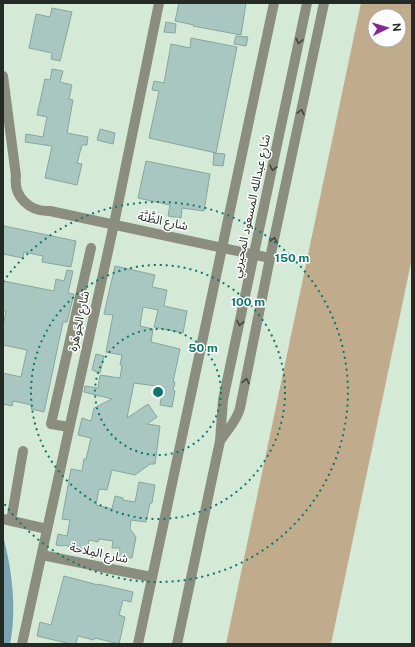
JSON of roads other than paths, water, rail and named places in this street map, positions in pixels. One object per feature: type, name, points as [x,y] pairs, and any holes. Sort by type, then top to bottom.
[{"type":"street","name":"شارع الجَوهَرة","points":[[22,644],[114,224],[159,3]]},
{"type":"street","points":[[138,644],[221,247],[274,3]]},
{"type":"street","name":"شارع عبدالله المسعود المحيربي","points":[[220,441],[224,394],[255,254],[307,3]]},
{"type":"street","points":[[177,644],[220,441],[237,417],[242,402],[270,258],[324,3]]},
{"type":"street","name":"شارع الظَّنَّة","points":[[3,76],[16,176],[28,197],[36,204],[50,211],[270,258]]},
{"type":"street","points":[[69,427],[51,424],[91,248]]},
{"type":"street","points":[[72,331],[90,335]]},
{"type":"street","points":[[224,394],[226,405],[230,409],[235,410],[242,402]]},
{"type":"street","points":[[23,451],[7,520],[47,529]]},
{"type":"street","name":"شارع المِلاحة","points":[[42,555],[151,577]]},
{"type":"water","points":[[3,536],[9,562],[13,603],[10,644],[3,644]]}]
